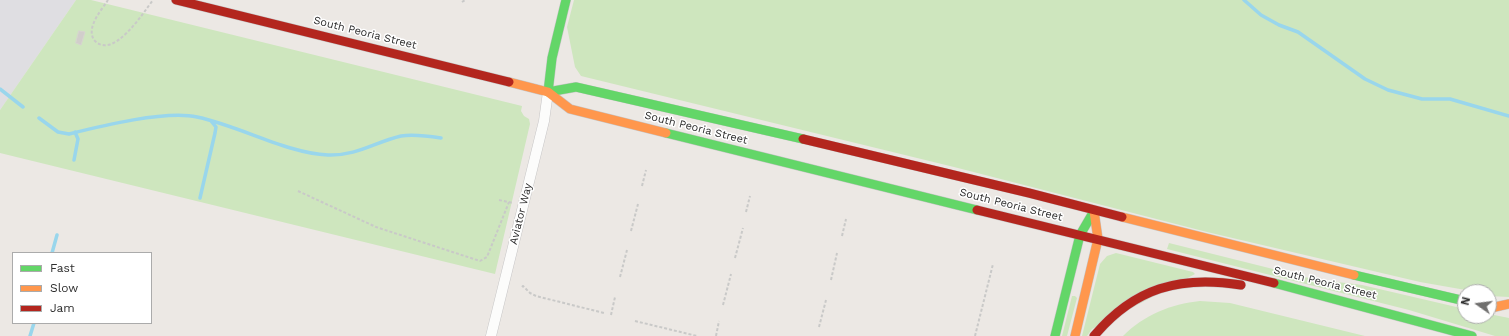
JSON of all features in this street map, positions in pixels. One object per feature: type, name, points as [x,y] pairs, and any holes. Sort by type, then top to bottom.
[{"type":"main road","name":"South Peoria Street","points":[[176,0],[548,92],[570,109],[1080,234],[1098,240],[1378,309],[1472,336]]},
{"type":"main road","points":[[548,92],[552,58],[566,0]]},
{"type":"main road","name":"South Peoria Street","points":[[548,92],[576,87],[1006,188],[1272,255],[1457,299]]},
{"type":"main road","points":[[1055,336],[1080,234],[1094,211]]},
{"type":"main road","points":[[1075,336],[1098,240],[1094,211]]},
{"type":"main road","points":[[1094,336],[1103,324],[1124,306],[1152,290],[1169,285],[1208,279],[1254,288],[1278,284]]},
{"type":"main road","points":[[1497,305],[1509,304]]},
{"type":"main road","points":[[1497,307],[1509,310]]},
{"type":"street","name":"Aviator Way","points":[[491,336],[544,121],[548,92]]},
{"type":"path","points":[[108,0],[94,22],[91,32],[94,40],[101,45],[111,45],[119,40],[153,0]]},
{"type":"path","points":[[642,186],[646,170]]},
{"type":"path","points":[[298,191],[376,227],[480,261],[487,257],[509,202]]},
{"type":"path","points":[[746,212],[750,196]]},
{"type":"path","points":[[499,200],[523,205]]},
{"type":"path","points":[[631,231],[638,204]]},
{"type":"path","points":[[842,236],[846,219]]},
{"type":"path","points":[[735,258],[743,228]]},
{"type":"path","points":[[620,277],[627,250]]},
{"type":"path","points":[[831,280],[837,253]]},
{"type":"path","points":[[976,336],[993,264]]},
{"type":"path","points":[[724,305],[731,274]]},
{"type":"path","points":[[522,287],[523,286],[534,296],[604,313]]},
{"type":"path","points":[[611,315],[615,297]]},
{"type":"path","points":[[819,327],[826,300]]},
{"type":"path","points":[[635,321],[697,336]]},
{"type":"path","points":[[716,336],[720,321]]},
{"type":"shaded area","points":[[0,0],[76,0],[0,110]]},
{"type":"green space","points":[[76,0],[91,0],[522,106],[521,111],[524,116],[529,119],[530,124],[495,274],[0,153],[0,110]]},
{"type":"green space","points":[[574,0],[1509,0],[1509,297],[1497,296],[1497,284],[1457,284],[1457,288],[1420,282],[1207,232],[954,167],[581,76],[575,67],[567,27]]},
{"type":"green space","points":[[1169,243],[1313,279],[1362,285],[1457,307],[1457,324],[1497,324],[1497,316],[1509,318],[1509,336],[1495,336],[1409,310],[1167,249]]},
{"type":"green space","points":[[1116,253],[1193,272],[1195,274],[1092,329],[1087,336],[1082,336],[1100,264],[1107,256]]},
{"type":"green space","points":[[1072,296],[1077,298],[1067,336],[1062,336]]},
{"type":"green space","points":[[1200,301],[1230,303],[1365,336],[1123,336],[1149,316],[1168,308]]},
{"type":"building","points":[[79,31],[85,32],[81,45],[76,43]]},
{"type":"waterway","points":[[1244,0],[1261,15],[1279,25],[1298,32],[1365,79],[1388,90],[1422,99],[1450,99],[1509,116]]},
{"type":"waterway","points":[[0,89],[23,107]]},
{"type":"waterway","points":[[39,118],[58,132],[69,134],[115,123],[151,117],[184,115],[230,126],[296,149],[328,155],[338,155],[357,151],[406,135],[441,138]]},
{"type":"waterway","points":[[200,198],[216,127],[211,121]]},
{"type":"waterway","points":[[74,160],[78,139],[75,132]]},
{"type":"waterway","points":[[52,252],[57,235]]},
{"type":"waterway","points":[[30,336],[34,324]]},
{"type":"traffic: fast","points":[[548,92],[552,58],[566,0]]},
{"type":"traffic: fast","points":[[548,92],[576,87],[803,139]]},
{"type":"traffic: fast","points":[[666,133],[977,210]]},
{"type":"traffic: fast","points":[[1055,336],[1080,235],[1094,211]]},
{"type":"traffic: fast","points":[[1354,275],[1457,299]]},
{"type":"traffic: fast","points":[[1274,283],[1472,336]]},
{"type":"traffic: slow","points":[[509,82],[548,92],[570,109],[666,133]]},
{"type":"traffic: slow","points":[[1075,336],[1098,239],[1094,211]]},
{"type":"traffic: slow","points":[[1122,217],[1354,275]]},
{"type":"traffic: slow","points":[[1497,307],[1509,304]]},
{"type":"traffic: jam","points":[[176,0],[509,82]]},
{"type":"traffic: jam","points":[[803,139],[1029,193],[1122,217]]},
{"type":"traffic: jam","points":[[977,210],[1274,283]]},
{"type":"traffic: jam","points":[[1094,336],[1125,306],[1142,296],[1160,289],[1178,284],[1198,282],[1219,282],[1241,285]]}]
